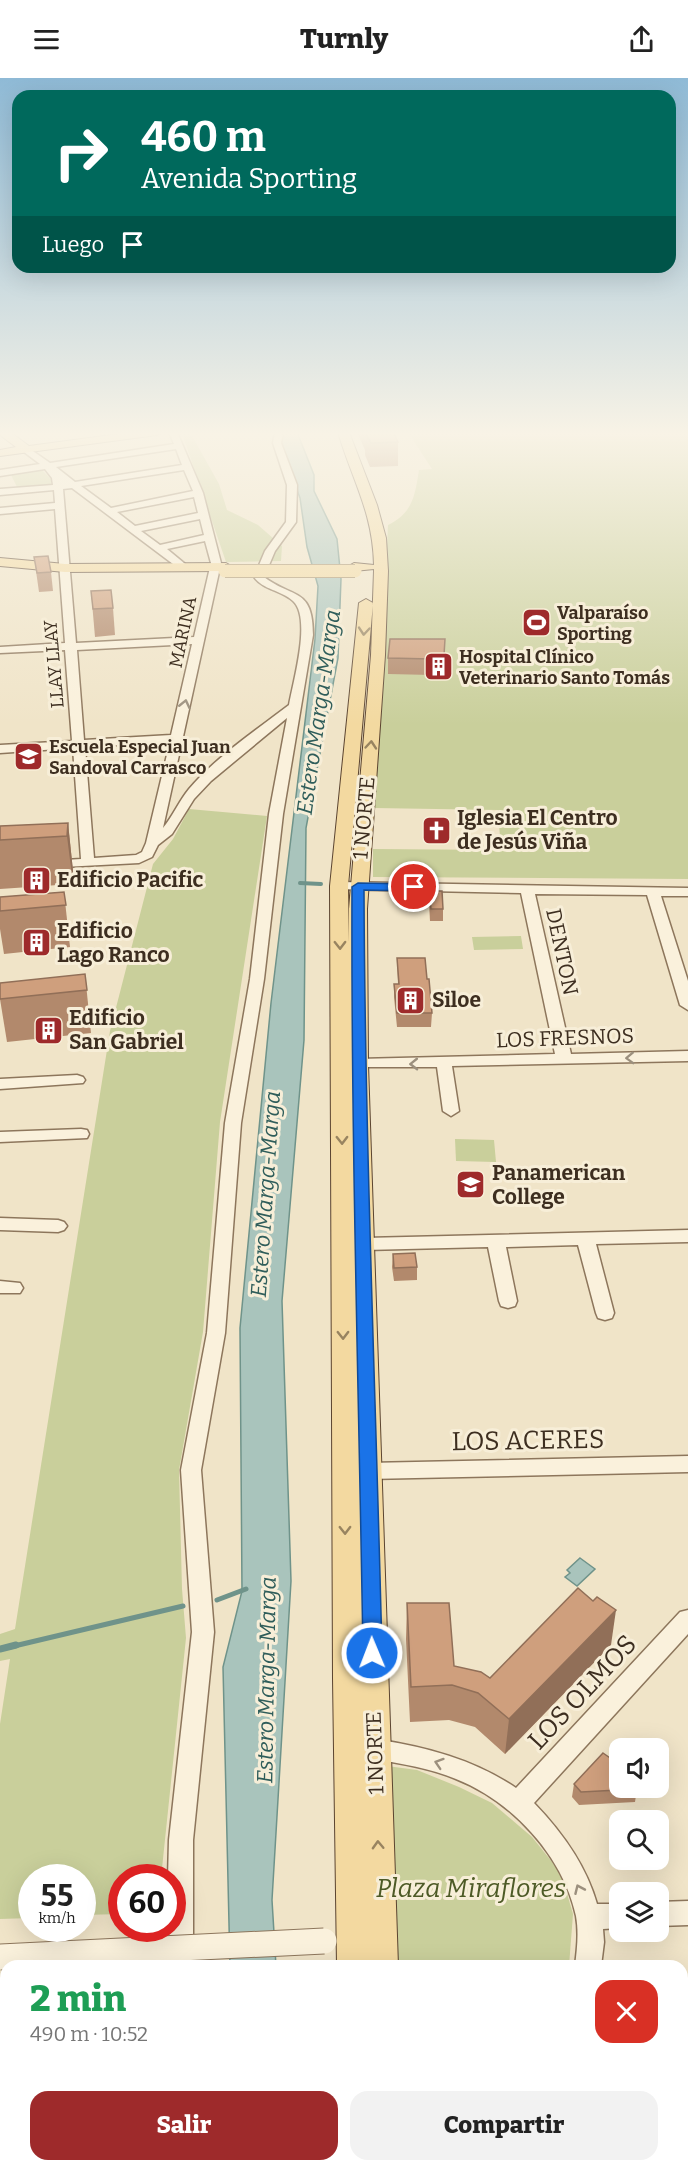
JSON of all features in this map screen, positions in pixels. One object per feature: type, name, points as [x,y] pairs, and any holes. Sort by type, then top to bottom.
[{"type":"main road","name":"1 NORTE","points":[[362,1749],[347,1678],[348,886],[362,569],[368,537],[366,530]]},
{"type":"main road","name":"1 NORTE","points":[[358,1950],[368,1471],[358,1065],[348,886],[372,729],[381,587],[378,530]]},
{"type":"main road","points":[[0,562],[65,568],[362,569],[381,587]]},
{"type":"street","name":"LLAY LLAY","points":[[61,530],[88,862]]},
{"type":"street","points":[[135,530],[185,568]]},
{"type":"street","name":"MARINA","points":[[153,843],[200,640],[222,569],[208,530]]},
{"type":"street","points":[[180,1960],[181,1840],[203,1632],[191,1470],[216,1333],[233,1123],[257,979],[276,814],[308,621],[303,602],[298,597],[261,581],[259,577],[270,551],[285,530]]},
{"type":"street","points":[[159,548],[210,537]]},
{"type":"street","points":[[0,650],[200,640]]},
{"type":"street","points":[[33,866],[138,859],[147,854],[153,843],[167,834],[193,792],[225,758],[295,706]]},
{"type":"street","points":[[0,749],[178,738]]},
{"type":"street","points":[[348,886],[688,892]]},
{"type":"street","name":"DENTON","points":[[527,889],[564,1059]]},
{"type":"street","points":[[653,891],[688,1005]]},
{"type":"street","name":"LOS FRESNOS","points":[[358,1065],[688,1056]]},
{"type":"street","points":[[444,1063],[451,1110]]},
{"type":"street","points":[[0,1084],[77,1080]]},
{"type":"street","points":[[0,1137],[81,1134]]},
{"type":"street","points":[[0,1224],[58,1226]]},
{"type":"street","points":[[364,1244],[688,1236]]},
{"type":"street","points":[[585,1238],[604,1312]]},
{"type":"street","points":[[496,1241],[508,1300]]},
{"type":"street","name":"LOS ACERES","points":[[368,1471],[688,1464]]},
{"type":"street","name":"LOS OLMOS","points":[[518,1803],[688,1619]]},
{"type":"street","points":[[362,1749],[414,1754],[489,1782],[518,1803],[539,1825],[561,1854],[581,1892],[591,1940],[589,1960]]},
{"type":"street","points":[[669,1914],[688,1913]]},
{"type":"street","points":[[588,1917],[609,1916]]},
{"type":"street","points":[[0,1957],[358,1950]]},
{"type":"green space","points":[[215,530],[263,530],[282,546],[281,561],[226,562]]},
{"type":"green space","name":"Valparaíso Sporting","points":[[388,530],[688,530],[688,879],[373,877],[373,849],[501,850],[498,810],[374,808]]},
{"type":"green space","points":[[189,809],[267,816],[220,1122],[203,1332],[179,1470],[182,1589],[186,1638],[162,1864],[108,1864],[108,1914],[96,1915],[96,1864],[18,1864],[18,1918],[0,1919],[0,1724],[10,1659],[0,1661],[0,1634],[15,1629],[110,1031],[153,864],[173,839]]},
{"type":"green space","points":[[521,936],[523,949],[474,950],[472,937]]},
{"type":"green space","points":[[455,1139],[494,1140],[496,1162],[456,1161]]},
{"type":"green space","name":"Plaza Miraflores","points":[[387,1766],[417,1770],[492,1803],[532,1837],[561,1873],[573,1914],[569,1960],[397,1960]]},
{"type":"water","name":"Estero Marga-Marga","points":[[305,530],[333,530],[337,539],[341,579],[338,658],[306,828],[304,1040],[282,1301],[291,1581],[272,1900],[276,1960],[230,1960],[223,1667],[242,1591],[240,1328],[271,1003],[315,639],[318,586]]},
{"type":"water","points":[[580,1558],[595,1569],[577,1586],[565,1577],[570,1573],[567,1570]]},
{"type":"building","points":[[48,556],[51,572],[37,573],[34,557]]},
{"type":"building","points":[[111,590],[113,608],[93,609],[91,591]]},
{"type":"building","points":[[390,639],[445,639],[444,655],[432,655],[432,659],[388,658]]},
{"type":"building","points":[[68,823],[67,836],[0,840],[0,826]]},
{"type":"building","points":[[429,891],[442,891],[443,909],[431,909]]},
{"type":"building","points":[[64,892],[66,905],[0,911],[0,897]]},
{"type":"building","points":[[397,958],[425,958],[432,1013],[397,1013],[394,984],[399,984]]},
{"type":"building","points":[[85,974],[87,990],[0,999],[0,983]]},
{"type":"building","points":[[415,1253],[417,1267],[394,1268],[393,1254]]},
{"type":"building","points":[[578,1588],[593,1601],[597,1597],[616,1610],[509,1719],[478,1693],[452,1685],[411,1687],[407,1603],[449,1603],[454,1666],[481,1672],[490,1678]]},
{"type":"building","points":[[603,1753],[609,1757],[609,1790],[581,1792],[574,1784]]},
{"type":"waterway","points":[[300,883],[321,884]]},
{"type":"waterway","name":"Estero Marga-Marga","points":[[217,1600],[246,1589]]},
{"type":"waterway","points":[[10,1647],[183,1606]]},
{"type":"waterway","points":[[0,1649],[16,1645]]},
{"type":"place","name":"Valparaíso Sporting","points":[[536,623]]},
{"type":"place","name":"Hospital Clínico Veterinario Santo Tomás","points":[[438,667]]},
{"type":"place","name":"Escuela Especial Juan Sandoval Carrasco","points":[[28,757]]},
{"type":"place","name":"Iglesia El Centro de Jesús Viña","points":[[436,830]]},
{"type":"place","name":"Edificio Pacific","points":[[36,880]]},
{"type":"place","name":"Edificio Lago Ranco","points":[[36,943]]},
{"type":"place","name":"Siloe","points":[[411,1000]]},
{"type":"place","name":"Edificio San Gabriel","points":[[48,1030]]},
{"type":"place","name":"Panamerican College","points":[[471,1185]]},
{"type":"route","points":[[372,1653],[358,1065],[358,887],[414,887]]}]
